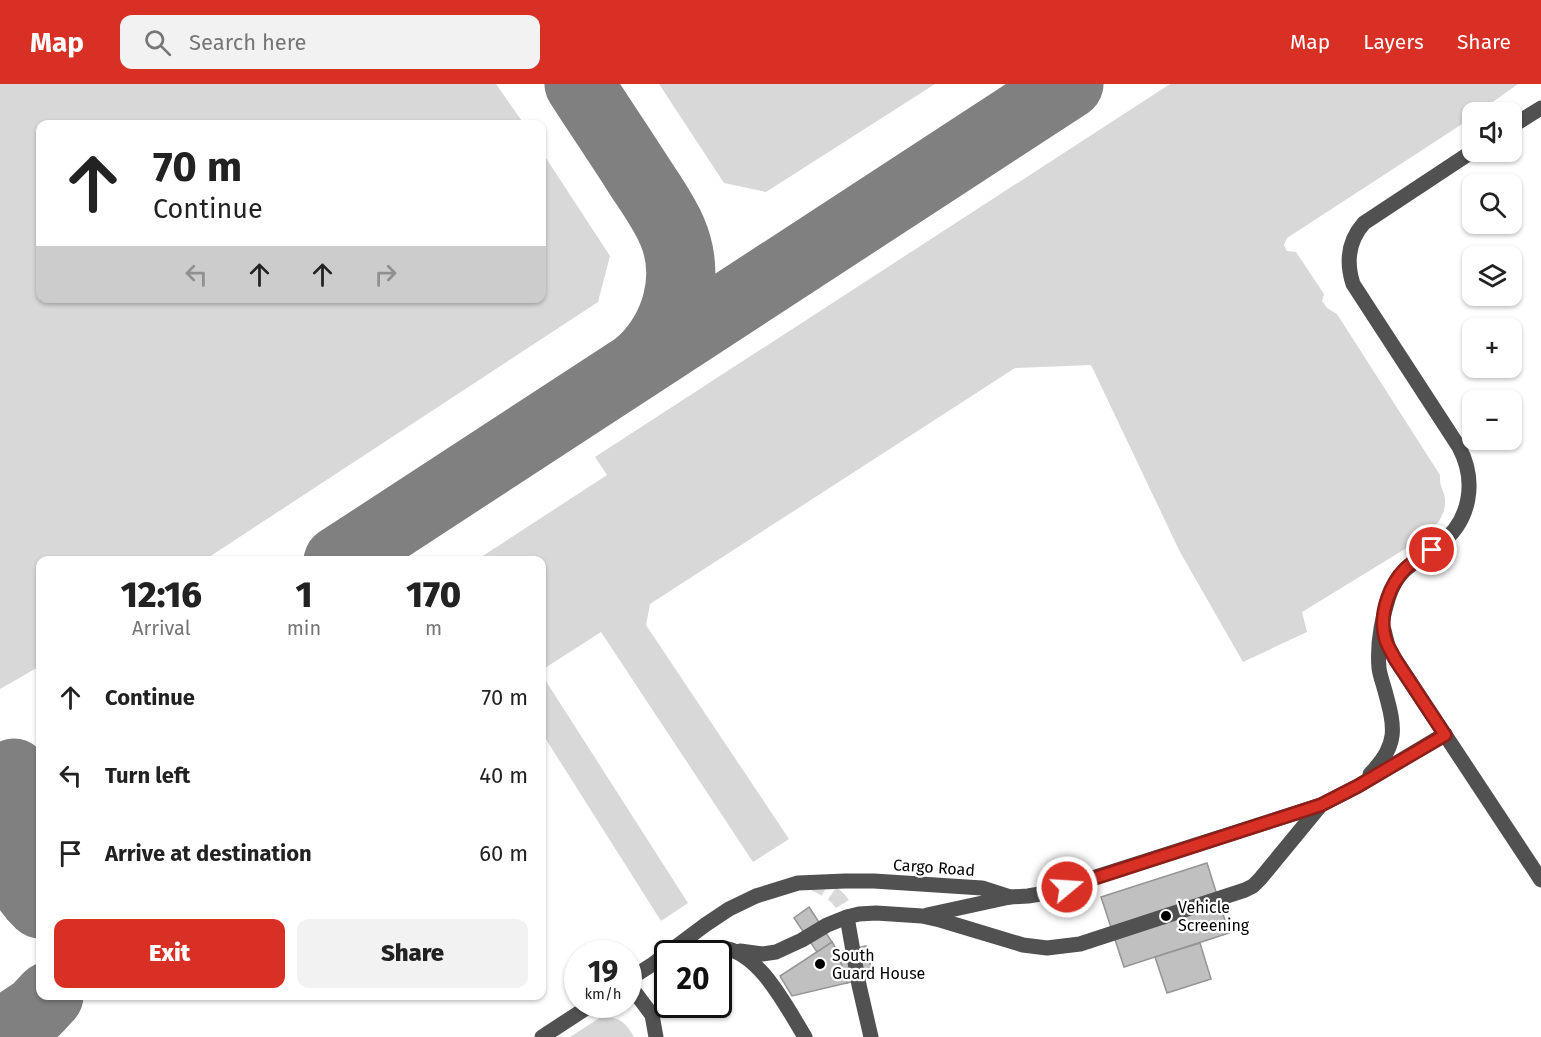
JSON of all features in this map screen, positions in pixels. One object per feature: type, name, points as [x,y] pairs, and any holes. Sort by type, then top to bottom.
[{"type":"lane","points":[[1522,120],[1541,108]]},
{"type":"lane","points":[[1358,786],[1384,758],[1392,739],[1393,719],[1379,669],[1383,618],[1390,592],[1404,570],[1450,536],[1459,524],[1468,501],[1469,479],[1468,468],[1459,447],[1353,284],[1349,272],[1350,248],[1364,223],[1462,158]]},
{"type":"lane","points":[[1383,618],[1384,634],[1388,646],[1541,880]]},
{"type":"lane","points":[[734,951],[762,954],[776,952],[847,917],[876,913],[922,916],[1023,945],[1047,948],[1080,944],[1253,886],[1321,805],[1445,735]]},
{"type":"lane","name":"Cargo Road","points":[[686,940],[729,909],[756,896],[798,883],[865,881],[982,888],[1010,897],[1028,896],[1046,893],[1321,805]]},
{"type":"lane","points":[[922,916],[1010,897]]},
{"type":"lane","points":[[847,917],[871,1037]]},
{"type":"lane","points":[[734,951],[758,967],[805,1037]]},
{"type":"lane","points":[[642,1001],[652,1015],[656,1037]]},
{"type":"lane","points":[[542,1037],[571,1018]]},
{"type":"shaded area","points":[[0,84],[496,84],[521,120],[36,120],[36,303],[546,303],[546,158],[610,256],[598,302],[211,556],[36,556],[36,668],[0,689]]},
{"type":"shaded area","points":[[659,84],[935,84],[766,192],[724,183]]},
{"type":"shaded area","points":[[1170,84],[1518,84],[1493,102],[1462,102],[1462,124],[1287,238],[1284,245],[1287,251],[1296,252],[1324,294],[1322,301],[1327,308],[1337,314],[1440,475],[1445,507],[1440,519],[1423,538],[1302,612],[1307,632],[1243,662],[1180,552],[1091,365],[1015,368],[650,604],[646,625],[789,839],[753,862],[601,632],[546,667],[546,556],[483,556],[607,475],[595,457]]},
{"type":"shaded area","points":[[546,681],[688,903],[661,921],[546,739]]},
{"type":"shaded area","points":[[599,1018],[612,1018],[628,1027],[634,1037],[570,1037]]},
{"type":"building","name":"Vehicle Screening","points":[[1207,863],[1229,933],[1124,967],[1101,897]]},
{"type":"building","points":[[809,907],[832,942],[817,952],[794,918]]},
{"type":"building","name":"South Guard House","points":[[832,942],[838,952],[847,983],[792,996],[780,976]]},
{"type":"building","points":[[1200,943],[1211,979],[1167,993],[1155,957]]},
{"type":"building","points":[[866,946],[873,976],[847,983],[838,952]]},
{"type":"taxiway","points":[[579,84],[659,206],[678,249],[680,285],[671,320],[663,336],[639,364]]},
{"type":"taxiway","points":[[346,556],[1069,84]]},
{"type":"taxiway","points":[[14,773],[9,825],[11,843],[20,876],[36,899]]},
{"type":"taxiway","points":[[0,1034],[36,1010],[45,1000]]},
{"type":"tunnel","points":[[812,882],[839,899],[847,917]]},
{"type":"place","name":"Vehicle Screening","points":[[1166,916]]},
{"type":"place","name":"South Guard House","points":[[820,964]]},
{"type":"route","points":[[1067,887],[1321,805],[1445,735],[1395,659],[1384,634],[1383,618],[1394,584],[1410,564],[1432,550]]}]
